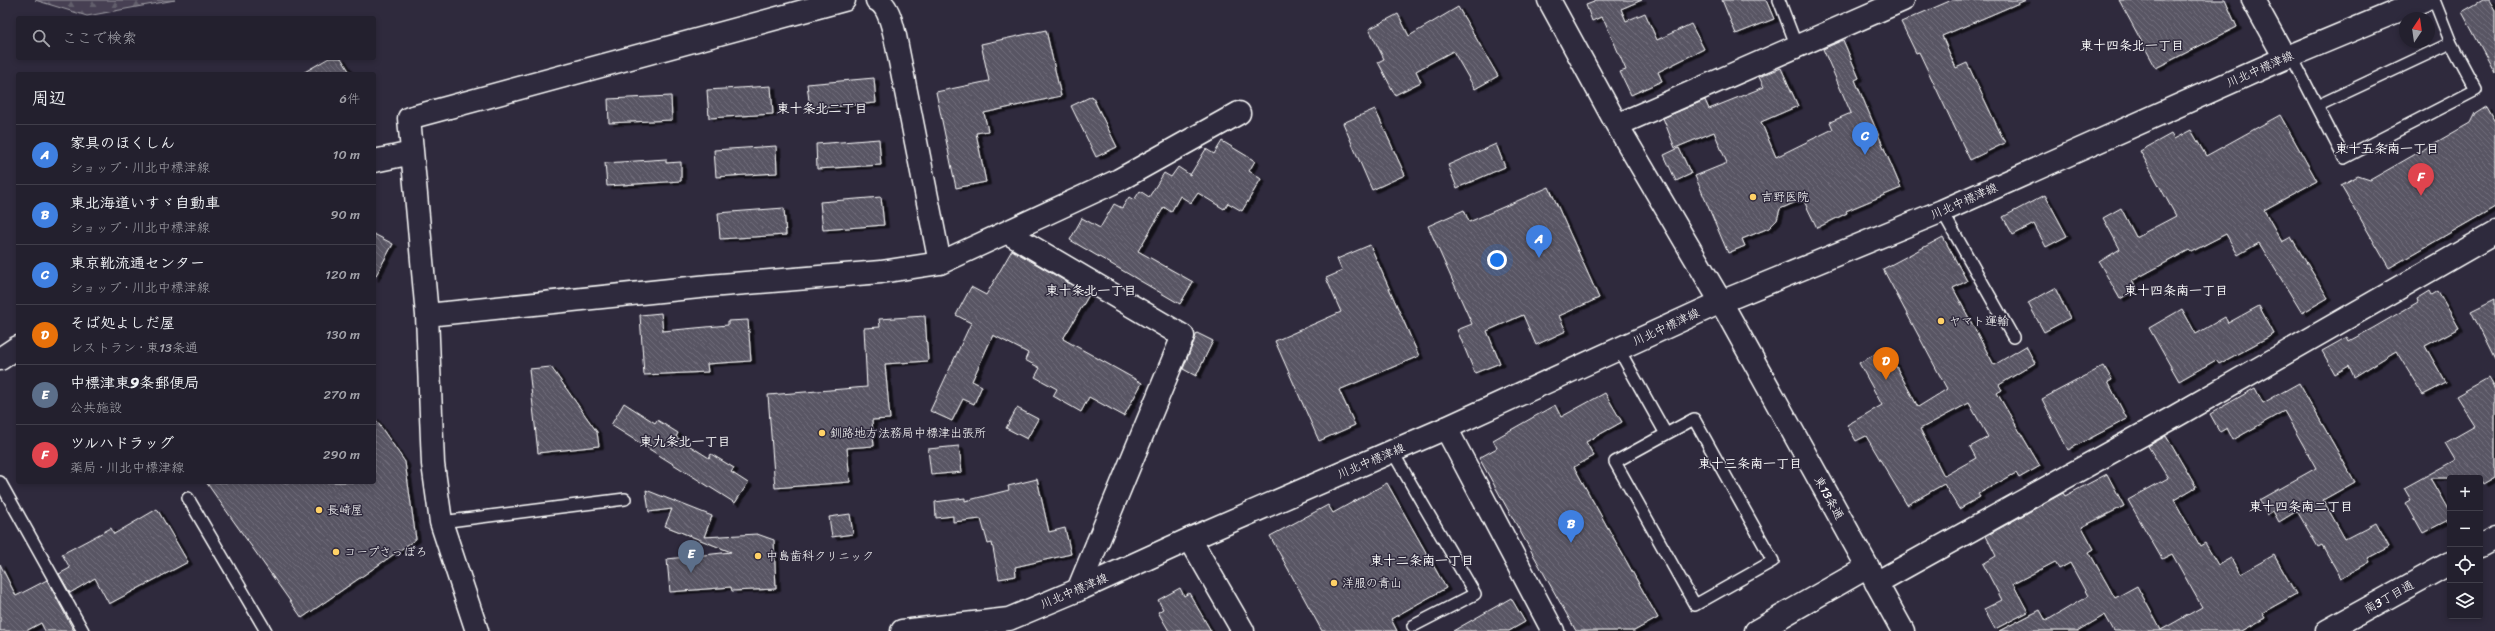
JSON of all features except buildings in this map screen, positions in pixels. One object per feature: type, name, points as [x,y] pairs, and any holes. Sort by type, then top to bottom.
[{"type":"street","points":[[477,631],[441,522],[433,464],[427,315],[409,118],[844,0]]},
{"type":"street","points":[[877,0],[882,3],[889,15],[895,36],[940,263]]},
{"type":"street","name":"東13条通","points":[[1549,0],[1617,125],[1721,302],[1903,631]]},
{"type":"street","points":[[1617,125],[1903,0]]},
{"type":"street","points":[[2253,0],[2288,56]]},
{"type":"street","name":"川北中標津線","points":[[902,631],[1009,619],[1446,428],[1721,302],[1942,211],[2288,56],[2424,0]]},
{"type":"street","points":[[427,315],[709,286],[881,272],[940,263],[1008,233],[1119,180],[1239,113]]},
{"type":"street","points":[[376,161],[412,153]]},
{"type":"street","points":[[1008,233],[1183,336],[1078,590]]},
{"type":"street","points":[[1756,631],[1872,575],[2174,417],[2495,233]]},
{"type":"street","points":[[0,359],[16,348]]},
{"type":"street","points":[[1446,428],[1553,631]]},
{"type":"street","points":[[2483,544],[2495,538]]},
{"type":"street","points":[[1190,539],[1243,631]]},
{"type":"street","name":"南3丁目通","points":[[2327,631],[2447,565]]},
{"type":"lane","points":[[1779,0],[1796,47]]},
{"type":"lane","points":[[2288,56],[2317,106],[2344,158],[2476,90],[2451,43],[2434,0]]},
{"type":"lane","points":[[2317,106],[2451,43]]},
{"type":"lane","points":[[1942,211],[2013,337]]},
{"type":"lane","points":[[1618,348],[1666,434]]},
{"type":"lane","points":[[1694,419],[1773,561],[1695,605],[1615,462],[1666,434],[1694,419]]},
{"type":"lane","points":[[1392,451],[1475,594],[1413,626]]},
{"type":"lane","points":[[0,482],[83,631]]},
{"type":"lane","points":[[188,498],[266,631]]},
{"type":"lane","points":[[441,522],[625,499]]},
{"type":"green space","points":[[35,0],[175,0],[87,16]]},
{"type":"place","name":"東京靴流通センター","points":[[1865,155]]},
{"type":"place","name":"ツルハドラッグ","points":[[2421,196]]},
{"type":"place","name":"吉野医院","points":[[1753,197]]},
{"type":"place","name":"家具のほくしん","points":[[1539,258]]},
{"type":"place","name":"ヤマト運輸","points":[[1941,321]]},
{"type":"place","name":"そば処よしだ屋","points":[[1886,380]]},
{"type":"place","name":"釧路地方法務局中標津出張所","points":[[822,433]]},
{"type":"place","name":"長崎屋","points":[[319,510]]},
{"type":"place","name":"東北海道いすゞ自動車","points":[[1571,543]]},
{"type":"place","name":"コープさっぽろ","points":[[336,552]]},
{"type":"place","name":"中島歯科クリニック","points":[[758,556]]},
{"type":"place","name":"中標津東9条郵便局","points":[[691,573]]},
{"type":"place","name":"洋服の青山","points":[[1334,583]]},
{"type":"district","name":"東十四条北一丁目","points":[[2132,45]]},
{"type":"district","name":"東十条北二丁目","points":[[822,108]]},
{"type":"district","name":"東十五条南一丁目","points":[[2387,148]]},
{"type":"district","name":"東十条北一丁目","points":[[1091,290]]},
{"type":"district","name":"東十四条南一丁目","points":[[2176,290]]},
{"type":"district","name":"東九条北一丁目","points":[[685,441]]},
{"type":"district","name":"東十三条南一丁目","points":[[1750,463]]},
{"type":"district","name":"東十四条南二丁目","points":[[2301,506]]},
{"type":"district","name":"東十二条南一丁目","points":[[1422,560]]}]
